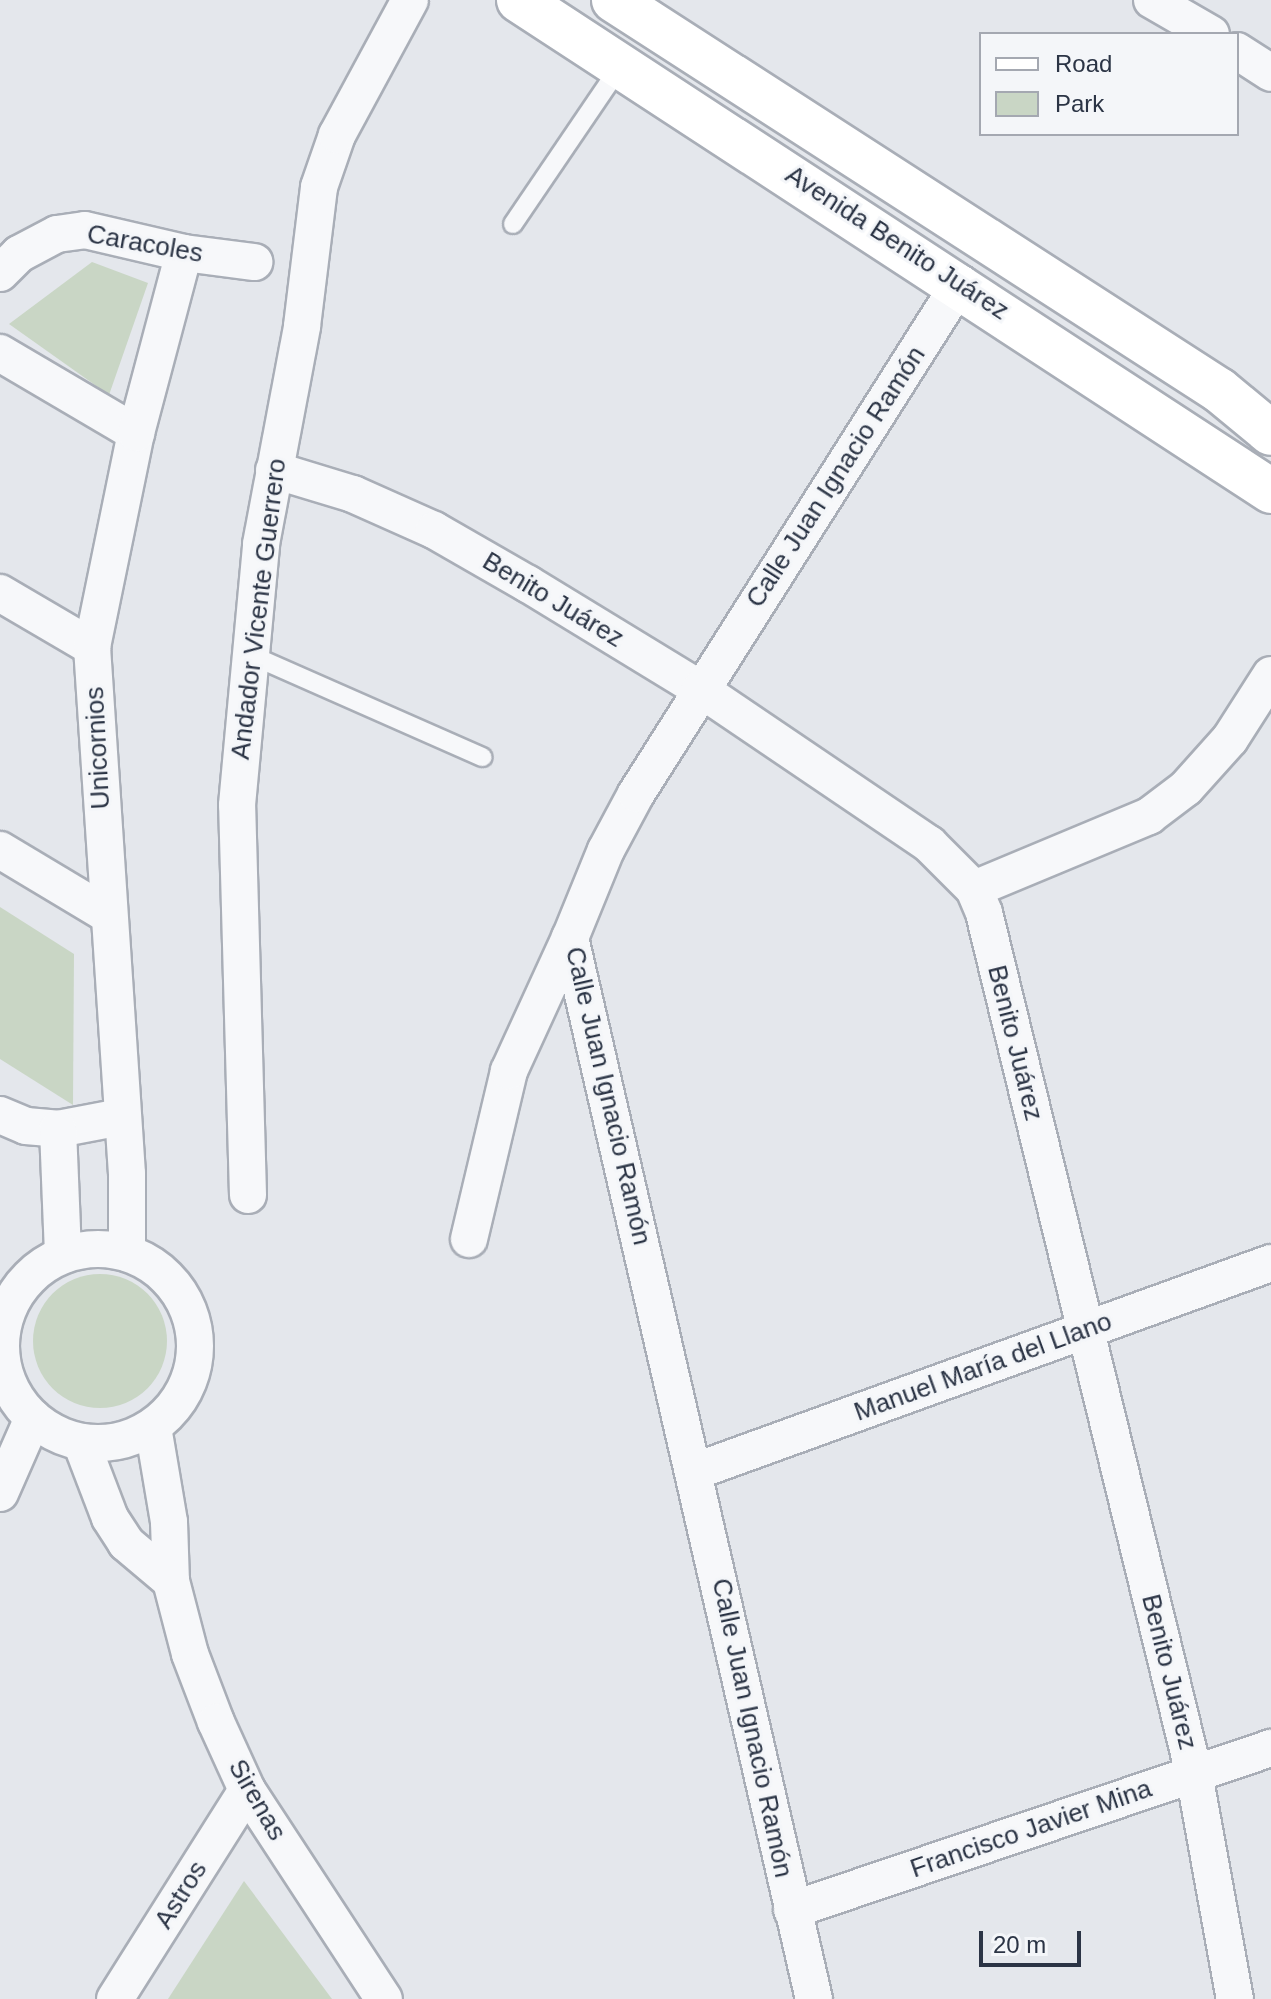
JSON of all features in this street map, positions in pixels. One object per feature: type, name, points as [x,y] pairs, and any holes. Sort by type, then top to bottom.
[{"type":"main road","name":"Avenida Benito Juárez","points":[[519,0],[960,283],[1271,491]]},
{"type":"main road","name":"Avenida Benito Juárez","points":[[614,0],[1219,390],[1271,433]]},
{"type":"street","name":"Andador Vicente Guerrero","points":[[248,1195],[237,805],[251,655],[274,470],[302,326],[319,187],[337,135],[410,0]]},
{"type":"street","points":[[1152,0],[1208,32]]},
{"type":"street","points":[[1239,52],[1271,73]]},
{"type":"street","name":"Caracoles","points":[[0,273],[19,254],[57,234],[85,230],[184,253],[254,262]]},
{"type":"street","name":"Unicornios","points":[[127,1253],[92,647],[136,433],[184,253]]},
{"type":"street","name":"Calle Juan Ignacio Ramón","points":[[814,1999],[696,1471],[570,938],[606,850],[700,689],[960,283]]},
{"type":"street","points":[[0,353],[136,433]]},
{"type":"street","name":"Benito Juárez","points":[[274,470],[353,494],[434,530],[700,689],[929,844],[974,889],[984,913],[1194,1774],[1235,1999]]},
{"type":"street","points":[[0,593],[92,647]]},
{"type":"street","points":[[974,889],[1149,816],[1186,788],[1230,739],[1271,675]]},
{"type":"street","points":[[0,850],[107,914]]},
{"type":"street","points":[[469,1239],[509,1071],[570,938]]},
{"type":"street","points":[[0,1115],[26,1126],[58,1129],[121,1117]]},
{"type":"street","points":[[58,1129],[63,1255]]},
{"type":"street","points":[[95,1248],[127,1253],[165,1274],[190,1310],[196,1354],[183,1395],[153,1427],[119,1442],[81,1442],[55,1434],[33,1418],[3,1378],[1,1339],[11,1280],[63,1255],[95,1248]]},
{"type":"street","name":"Manuel María del Llano","points":[[696,1471],[1271,1263]]},
{"type":"street","points":[[0,1493],[33,1418]]},
{"type":"street","name":"Sirenas","points":[[153,1427],[169,1522],[171,1581],[190,1654],[247,1790],[374,1994]]},
{"type":"street","points":[[81,1442],[110,1518],[146,1564],[171,1581]]},
{"type":"street","name":"Francisco Javier Mina","points":[[792,1910],[1271,1748]]},
{"type":"street","name":"Astros","points":[[115,1999],[247,1790]]},
{"type":"lane","points":[[513,224],[621,65]]},
{"type":"lane","points":[[251,655],[482,757]]},
{"type":"green space","points":[[92,262],[148,283],[109,395],[9,324]]},
{"type":"green space","points":[[0,907],[74,954],[73,1105],[0,1059]]},
{"type":"green space","points":[[100,1274],[126,1279],[148,1293],[162,1315],[167,1341],[162,1367],[148,1389],[126,1403],[100,1408],[74,1403],[52,1389],[38,1367],[33,1341],[38,1315],[52,1293],[74,1279]]},
{"type":"green space","points":[[244,1881],[332,1999],[168,1999]]}]
